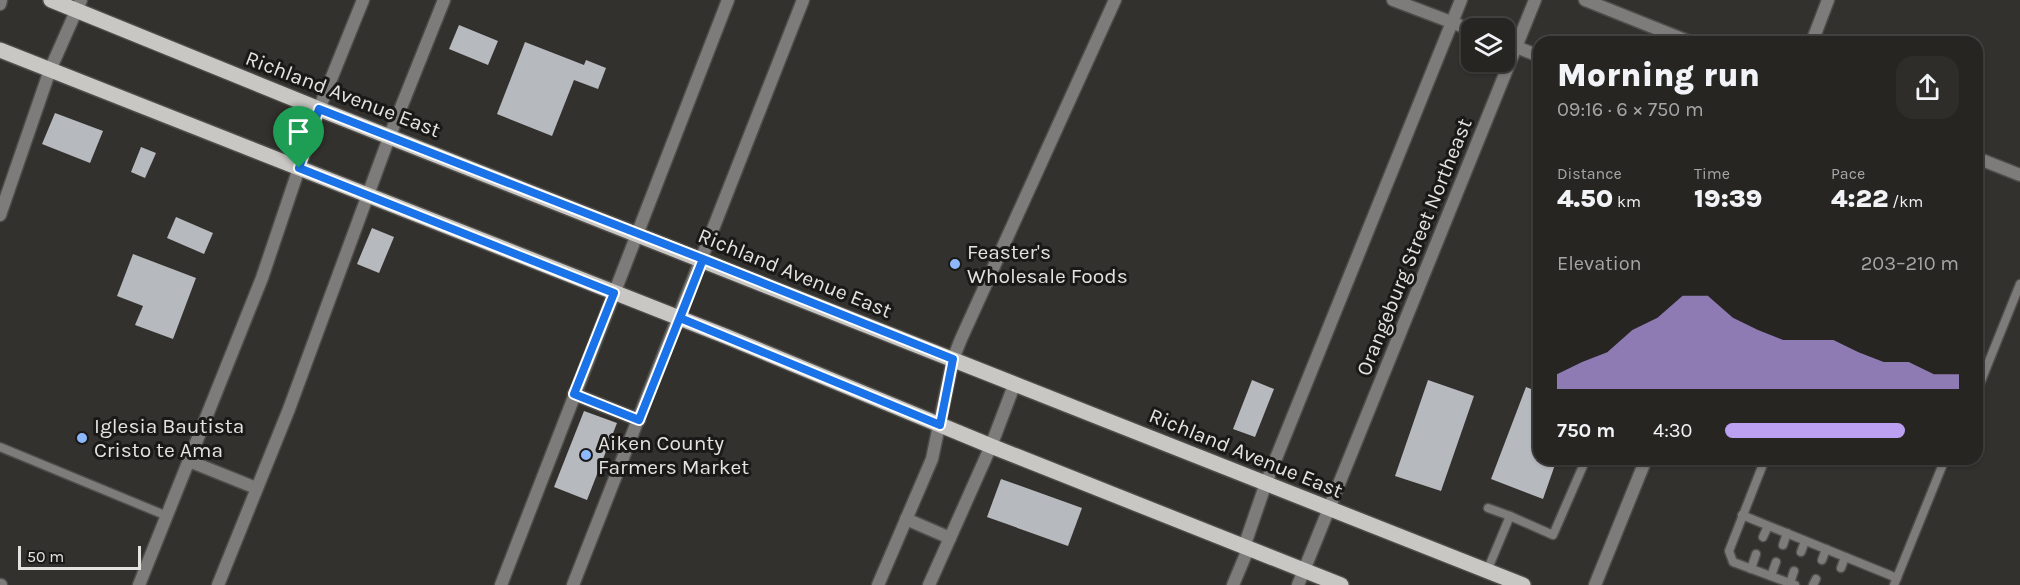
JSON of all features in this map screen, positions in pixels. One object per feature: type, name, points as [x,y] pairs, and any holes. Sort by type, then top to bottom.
[{"type":"main road","name":"Richland Avenue East","points":[[51,0],[79,5],[319,109],[390,135],[1523,585]]},
{"type":"main road","points":[[0,50],[680,318],[1244,547],[1301,578],[1341,585]]},
{"type":"street","points":[[139,585],[262,278],[319,109],[363,0]]},
{"type":"street","points":[[218,585],[289,409],[390,135],[444,0]]},
{"type":"street","points":[[501,585],[728,0]]},
{"type":"street","points":[[573,585],[680,318],[803,0]]},
{"type":"street","points":[[878,585],[932,459],[953,359],[1115,0]]},
{"type":"street","points":[[1393,0],[1461,26]]},
{"type":"street","points":[[1233,585],[1246,554],[1244,547],[1266,483],[1454,23],[1461,0]]},
{"type":"street","name":"Orangeburg Street Northeast","points":[[1515,36],[1534,0]]},
{"type":"street","points":[[1585,0],[1675,36]]},
{"type":"street","points":[[1814,36],[1828,0]]},
{"type":"street","points":[[0,215],[50,70],[79,5]]},
{"type":"street","points":[[1515,47],[1533,54]]},
{"type":"street","name":"Orangeburg Street Northeast","points":[[1301,578],[1499,72]]},
{"type":"street","points":[[1983,160],[2020,175]]},
{"type":"street","points":[[928,585],[991,446],[1015,383]]},
{"type":"street","points":[[574,394],[639,420]]},
{"type":"street","points":[[189,461],[256,488]]},
{"type":"street","points":[[1595,585],[1644,465]]},
{"type":"street","points":[[906,519],[950,538]]},
{"type":"lane","points":[[1983,376],[2020,284]]},
{"type":"lane","points":[[0,447],[166,516]]},
{"type":"lane","points":[[1488,508],[1553,535],[1583,465]]},
{"type":"lane","points":[[1763,465],[1729,551],[1733,562],[1792,584],[1794,571]]},
{"type":"lane","points":[[1742,515],[1845,557],[1896,581],[1943,465]]},
{"type":"lane","points":[[1487,571],[1510,516]]},
{"type":"lane","points":[[1763,537],[1768,526]]},
{"type":"lane","points":[[1783,545],[1787,533]]},
{"type":"lane","points":[[1801,552],[1805,541]]},
{"type":"lane","points":[[1822,561],[1826,549]]},
{"type":"lane","points":[[1751,569],[1756,555]]},
{"type":"lane","points":[[1841,568],[1845,557]]},
{"type":"lane","points":[[1771,576],[1776,562]]},
{"type":"building","points":[[459,25],[498,41],[488,65],[449,49]]},
{"type":"building","points":[[525,42],[584,65],[586,60],[606,68],[598,89],[574,80],[552,136],[497,114]]},
{"type":"building","points":[[55,113],[103,131],[90,163],[42,144]]},
{"type":"building","points":[[141,147],[156,153],[145,178],[131,172]]},
{"type":"building","points":[[176,217],[213,233],[204,254],[167,238]]},
{"type":"building","points":[[372,228],[394,237],[379,273],[357,264]]},
{"type":"building","points":[[133,254],[196,278],[173,339],[135,325],[143,306],[117,296]]},
{"type":"building","points":[[1252,380],[1274,389],[1255,437],[1233,429]]},
{"type":"building","points":[[1428,380],[1474,396],[1441,491],[1395,476]]},
{"type":"building","points":[[1526,387],[1533,390],[1533,465],[1555,465],[1543,499],[1491,479]]},
{"type":"building","name":"Aiken County Farmers Market","points":[[584,411],[617,423],[587,500],[554,487]]},
{"type":"building","points":[[1001,479],[1082,508],[1068,546],[987,517]]},
{"type":"place","name":"Feaster's Wholesale Foods","points":[[955,264]]},
{"type":"place","name":"Iglesia Bautista Cristo te Ama","points":[[82,438]]},
{"type":"place","name":"Aiken County Farmers Market","points":[[586,455]]},
{"type":"route","points":[[299,168],[319,109],[703,259],[680,318],[940,425],[953,359],[703,259],[639,420],[574,394],[614,293],[299,168]]}]
